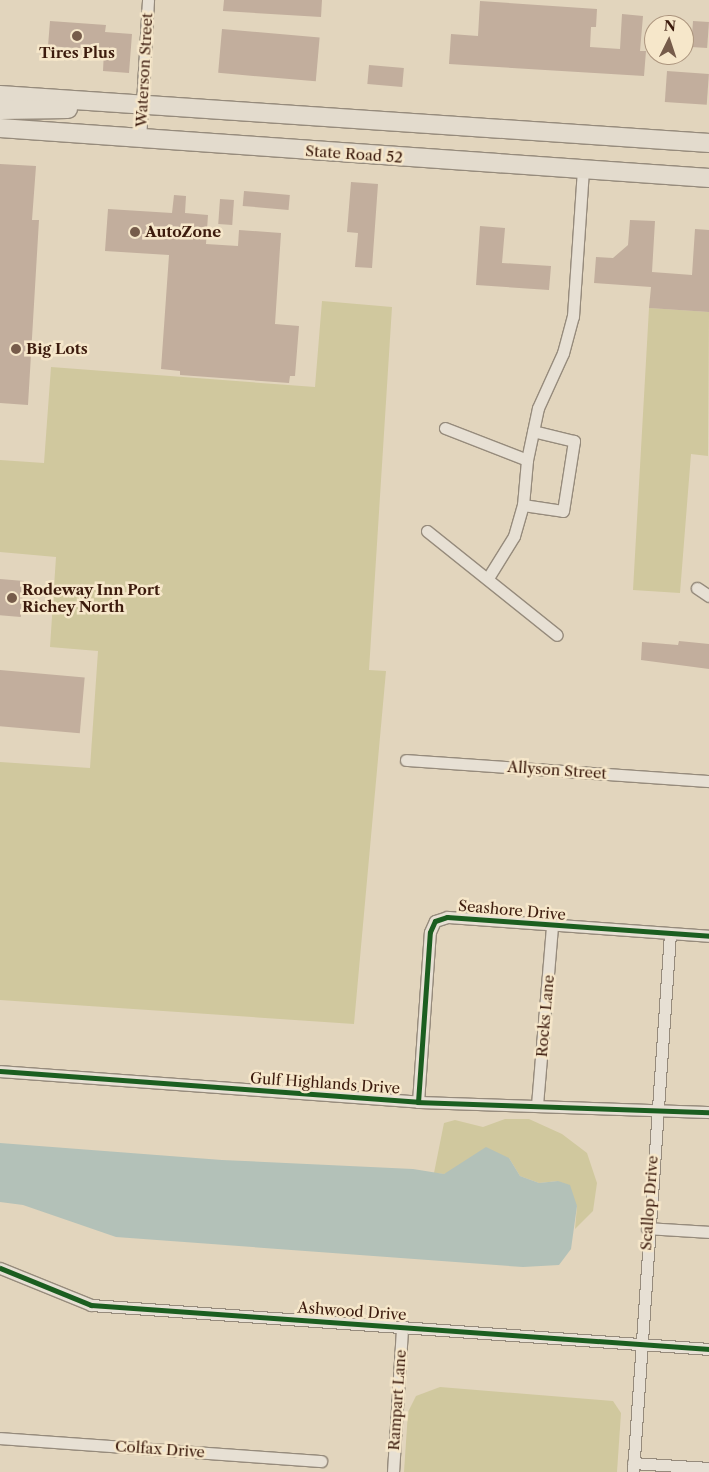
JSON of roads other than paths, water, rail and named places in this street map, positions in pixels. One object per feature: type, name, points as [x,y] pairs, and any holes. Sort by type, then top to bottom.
[{"type":"main road","points":[[0,95],[709,143]]},
{"type":"main road","points":[[0,110],[62,110],[92,101]]},
{"type":"main road","name":"State Road 52","points":[[0,128],[140,140],[709,178]]},
{"type":"street","name":"Waterson Street","points":[[140,140],[148,0]]},
{"type":"street","points":[[488,578],[514,536],[523,505],[527,460],[538,408],[563,353],[573,316],[584,169]]},
{"type":"street","points":[[445,428],[527,460]]},
{"type":"street","points":[[523,505],[563,512],[574,441],[533,431]]},
{"type":"street","points":[[427,531],[557,635]]},
{"type":"street","points":[[697,588],[709,596]]},
{"type":"street","name":"Allyson Street","points":[[406,760],[709,781]]},
{"type":"street","name":"Seashore Drive","points":[[418,1102],[430,932],[435,921],[447,917],[709,936]]},
{"type":"street","name":"Rocks Lane","points":[[537,1105],[552,926]]},
{"type":"street","name":"Scallop Drive","points":[[633,1468],[655,1108],[670,934]]},
{"type":"street","name":"Gulf Highlands Drive","points":[[0,1071],[418,1102],[655,1108],[709,1112]]},
{"type":"street","points":[[648,1228],[709,1232]]},
{"type":"street","name":"Ashwood Drive","points":[[0,1268],[91,1305],[709,1349]]},
{"type":"street","name":"Rampart Lane","points":[[393,1472],[402,1328]]},
{"type":"street","name":"Colfax Drive","points":[[0,1438],[321,1461]]},
{"type":"street","points":[[633,1468],[709,1468]]},
{"type":"place","name":"Tires Plus","points":[[77,36]]},
{"type":"place","name":"AutoZone","points":[[135,232]]},
{"type":"place","name":"Big Lots","points":[[16,349]]},
{"type":"place","name":"Rodeway Inn Port Richey North","points":[[12,598]]}]
